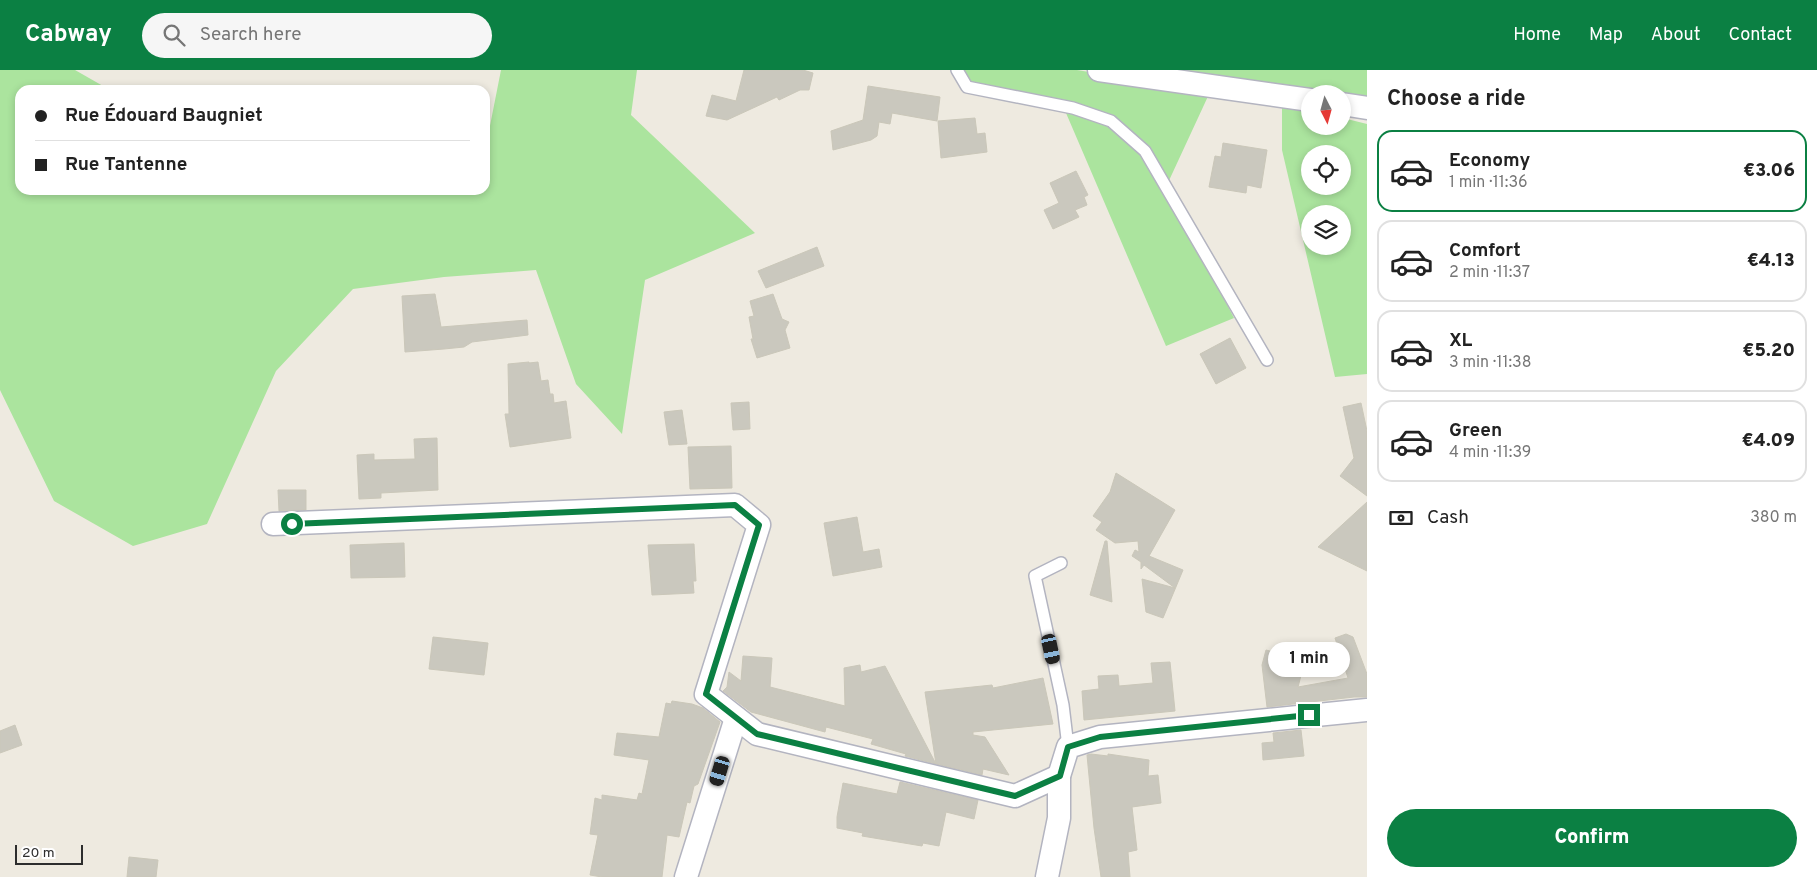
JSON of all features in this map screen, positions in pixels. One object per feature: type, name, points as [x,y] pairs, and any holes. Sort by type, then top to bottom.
[{"type":"street","points":[[1099,70],[1301,99]]},
{"type":"street","points":[[1351,105],[1367,108]]},
{"type":"street","points":[[273,524],[735,505],[759,525],[706,694],[757,734],[1015,796],[1060,776]]},
{"type":"street","points":[[1047,877],[1059,818],[1060,776],[1068,747],[1100,737],[1367,710]]},
{"type":"street","points":[[686,877],[736,718]]},
{"type":"lane","points":[[957,70],[967,87],[1073,108],[1111,121],[1145,151],[1268,360]]},
{"type":"lane","points":[[1061,564],[1035,576],[1063,705],[1068,747]]},
{"type":"green space","points":[[0,70],[75,70],[101,85],[15,85],[15,195],[490,195],[490,126],[501,70],[637,70],[631,115],[755,233],[645,280],[622,434],[576,384],[536,270],[444,277],[353,289],[276,371],[207,524],[133,546],[54,501],[0,390]]},
{"type":"green space","points":[[957,70],[1077,70],[1210,92],[1166,187],[1234,318],[1166,346],[1063,106],[967,87]]},
{"type":"green space","points":[[1155,70],[1367,70],[1367,108],[1351,99],[1351,85],[1301,85],[1301,93]]},
{"type":"green space","points":[[1282,104],[1301,108],[1301,135],[1351,135],[1351,120],[1367,124],[1367,374],[1335,377],[1307,255],[1351,255],[1351,205],[1301,205],[1301,231],[1282,150]]},
{"type":"building","points":[[744,70],[803,70],[813,73],[809,90],[800,90],[779,100],[777,97],[727,120],[706,116],[712,95],[736,101]]},
{"type":"building","points":[[868,86],[940,97],[937,121],[892,113],[890,124],[879,122],[877,136],[871,140],[833,150],[831,131],[863,120]]},
{"type":"building","points":[[975,118],[977,134],[985,133],[987,152],[941,158],[938,121]]},
{"type":"building","points":[[1223,143],[1267,150],[1261,188],[1247,185],[1246,193],[1209,187],[1215,156],[1221,157]]},
{"type":"building","points":[[1076,171],[1088,195],[1084,197],[1087,205],[1075,210],[1079,217],[1053,229],[1044,210],[1059,203],[1050,183]]},
{"type":"building","points":[[817,247],[824,266],[766,288],[758,271]]},
{"type":"building","points":[[435,294],[441,327],[527,320],[528,335],[472,342],[464,347],[405,352],[402,296]]},
{"type":"building","points":[[773,294],[782,319],[789,322],[785,330],[790,348],[757,358],[751,339],[753,339],[749,317],[754,316],[750,301]]},
{"type":"building","points":[[1230,338],[1246,368],[1216,384],[1200,354]]},
{"type":"building","points":[[538,362],[541,381],[548,380],[550,394],[553,394],[554,403],[566,401],[571,438],[510,447],[505,414],[509,414],[508,364]]},
{"type":"building","points":[[749,402],[750,429],[733,430],[731,403]]},
{"type":"building","points":[[1361,403],[1367,431],[1367,496],[1340,476],[1354,458],[1343,407]]},
{"type":"building","points":[[682,410],[687,444],[669,445],[664,412]]},
{"type":"building","points":[[437,438],[438,490],[381,493],[381,498],[359,499],[357,455],[374,454],[374,460],[415,459],[414,439]]},
{"type":"building","points":[[731,446],[732,488],[690,489],[688,447]]},
{"type":"building","points":[[1116,473],[1175,510],[1149,556],[1183,570],[1163,618],[1146,612],[1142,579],[1175,588],[1144,565],[1141,569],[1141,562],[1132,556],[1135,550],[1139,552],[1138,541],[1115,543],[1096,530],[1102,522],[1093,516],[1110,492]]},
{"type":"building","points":[[278,490],[306,490],[306,510],[279,511]]},
{"type":"building","points":[[1367,502],[1367,571],[1318,547]]},
{"type":"building","points":[[857,517],[863,552],[879,549],[882,567],[833,576],[824,523]]},
{"type":"building","points":[[1105,541],[1107,541],[1112,602],[1090,595]]},
{"type":"building","points":[[404,543],[405,577],[351,578],[350,545]]},
{"type":"building","points":[[694,544],[696,581],[693,581],[694,593],[652,595],[648,545]]},
{"type":"building","points":[[1346,634],[1353,637],[1367,674],[1367,697],[1267,707],[1262,665],[1266,650],[1305,660],[1298,687],[1348,678],[1335,638]]},
{"type":"building","points":[[433,637],[488,643],[484,675],[429,669]]},
{"type":"building","points":[[743,656],[772,658],[770,687],[845,706],[844,668],[860,665],[861,672],[885,666],[936,764],[871,744],[873,739],[826,727],[825,732],[751,712],[723,691],[727,687],[729,672],[741,681]]},
{"type":"building","points":[[1170,662],[1175,711],[1084,720],[1082,691],[1099,689],[1098,676],[1118,675],[1119,686],[1153,683],[1151,663]]},
{"type":"building","points":[[1043,678],[1053,724],[973,732],[973,735],[985,737],[1009,775],[983,769],[982,775],[936,764],[925,692],[992,685],[993,688]]},
{"type":"building","points":[[672,701],[703,708],[720,722],[698,784],[694,786],[690,803],[687,802],[679,837],[667,835],[662,877],[602,877],[590,875],[598,835],[590,834],[595,798],[602,800],[602,795],[637,800],[639,793],[642,794],[649,760],[614,755],[617,733],[659,737],[666,703],[671,704]]},
{"type":"building","points":[[15,725],[22,745],[0,753],[0,731]]},
{"type":"building","points":[[1301,730],[1304,756],[1263,760],[1262,743],[1274,742],[1273,733]]},
{"type":"building","points":[[1108,754],[1149,760],[1148,776],[1158,775],[1161,803],[1132,807],[1137,850],[1128,852],[1130,877],[1101,877],[1087,755],[1108,756]]},
{"type":"building","points":[[900,782],[978,800],[974,819],[946,812],[939,846],[923,843],[922,846],[862,836],[863,833],[837,828],[843,783],[897,794]]},
{"type":"building","points":[[129,857],[158,860],[156,877],[127,877]]},
{"type":"route","points":[[292,524],[735,505],[759,525],[706,694],[757,734],[1015,796],[1060,776],[1068,747],[1100,737],[1309,715]]}]
